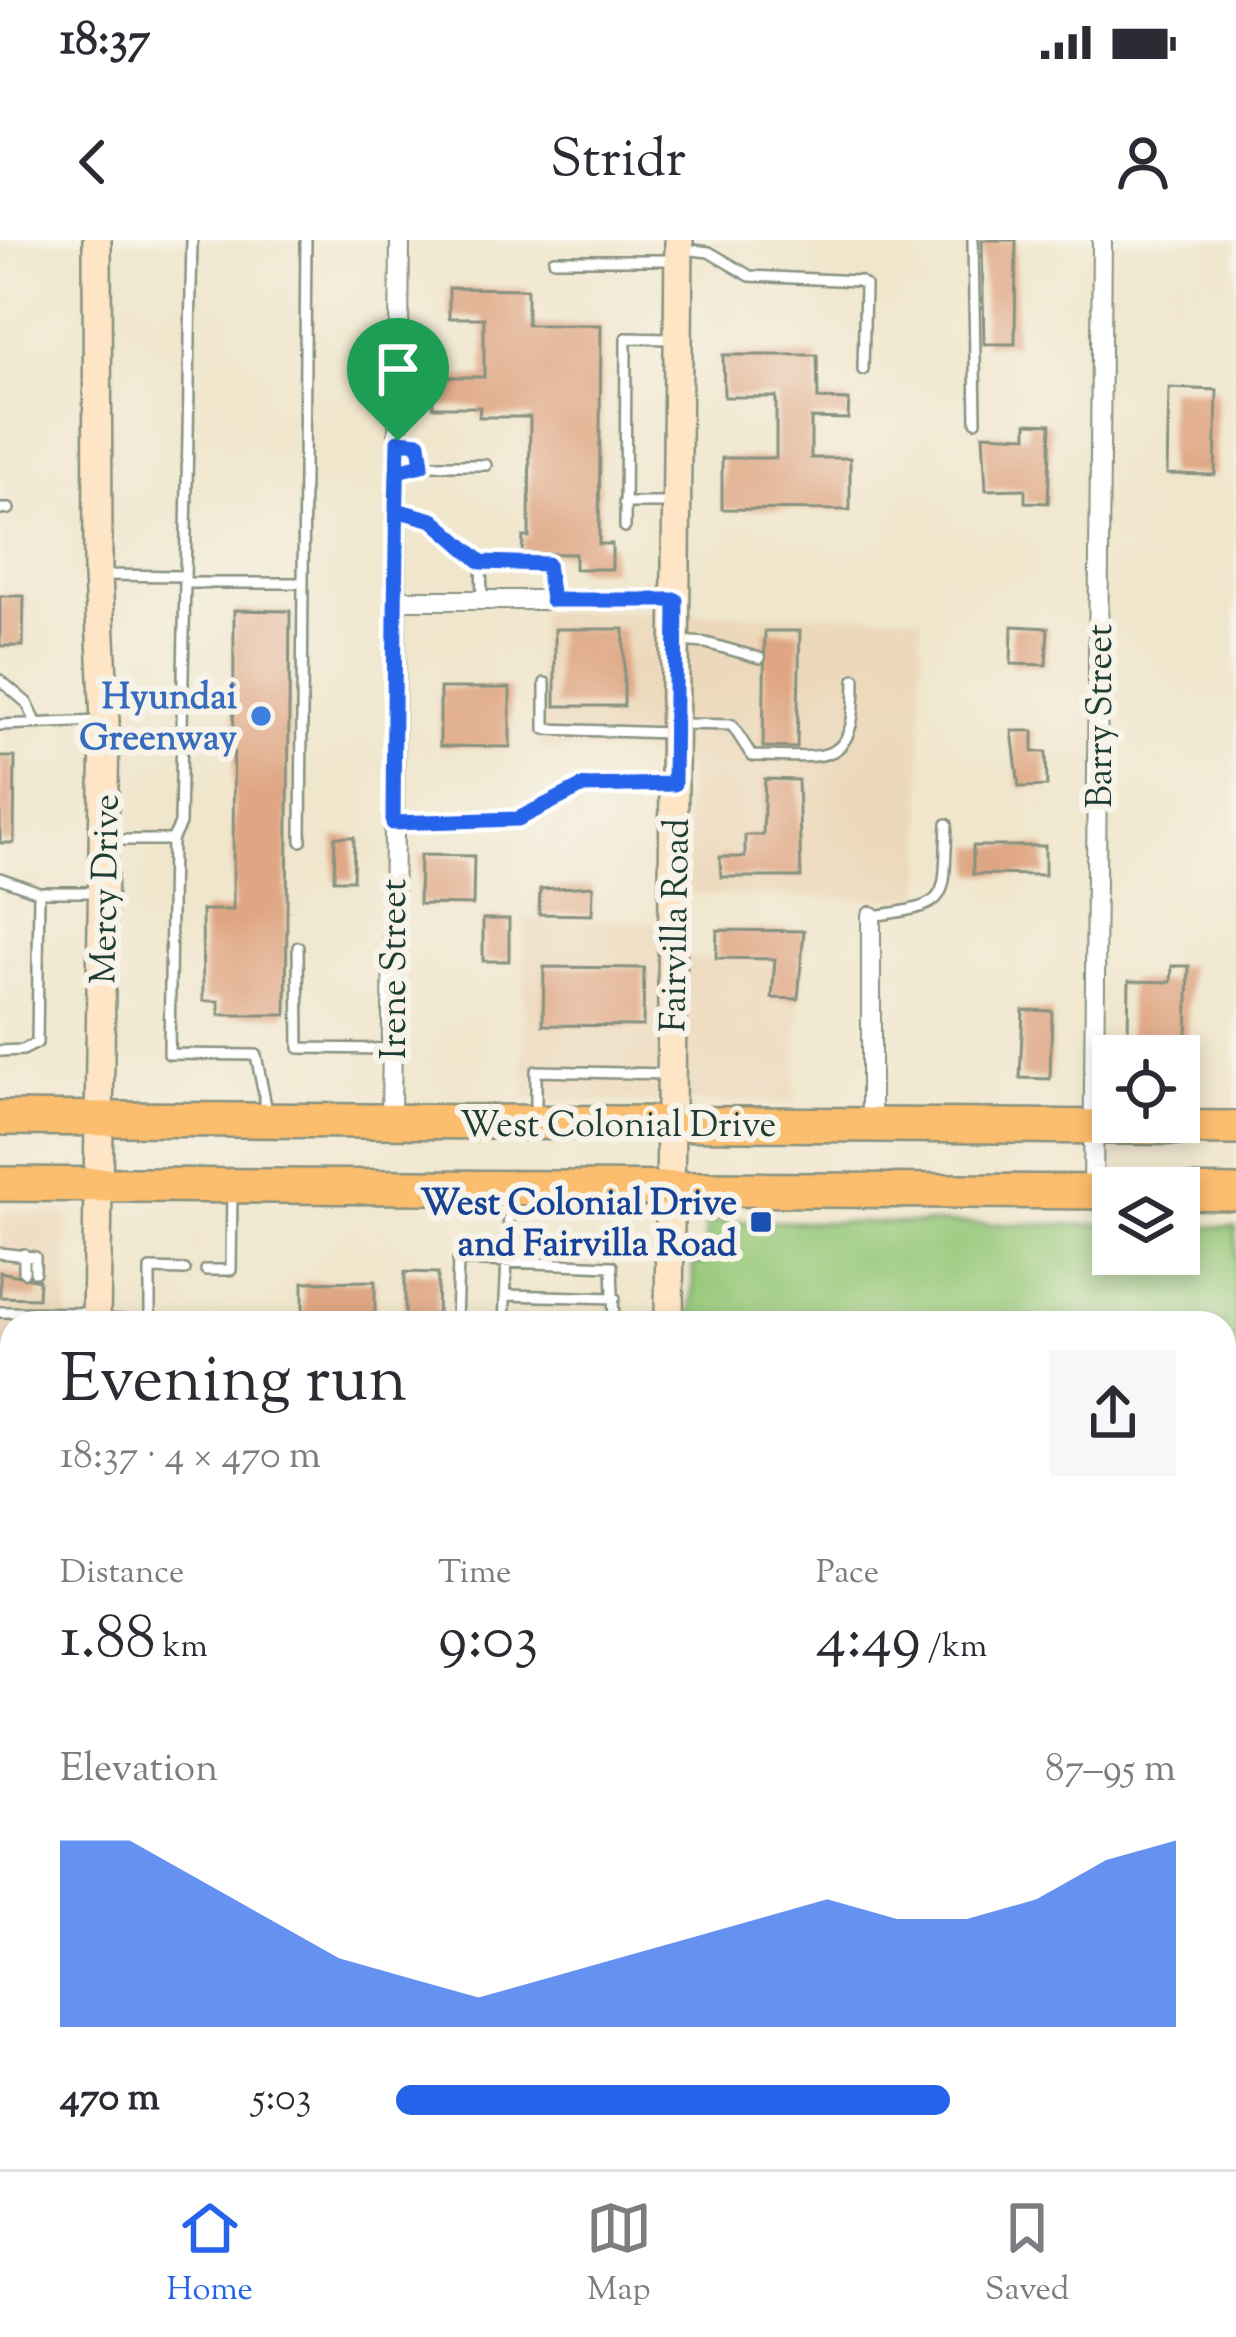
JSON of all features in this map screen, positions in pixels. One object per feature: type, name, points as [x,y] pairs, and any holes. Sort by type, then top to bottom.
[{"type":"highway","name":"West Colonial Drive","points":[[0,1118],[1092,1126]]},
{"type":"highway","name":"West Colonial Drive","points":[[1200,1126],[1236,1127]]},
{"type":"highway","name":"West Colonial Drive","points":[[0,1184],[1092,1192]]},
{"type":"highway","points":[[1200,1192],[1236,1193]]},
{"type":"street","name":"Mercy Drive","points":[[96,1311],[105,722],[98,575],[97,240]]},
{"type":"street","name":"Irene Street","points":[[391,1121],[400,240]]},
{"type":"street","name":"Barry Street","points":[[1102,240],[1104,1035]]},
{"type":"street","name":"Fairvilla Road","points":[[669,1311],[679,249]]},
{"type":"street","points":[[395,600],[676,600]]},
{"type":"street","points":[[871,916],[871,1124]]},
{"type":"lane","points":[[192,240],[180,824],[172,840],[170,1054],[256,1055],[269,1120]]},
{"type":"lane","points":[[301,842],[306,240]]},
{"type":"lane","points":[[973,240],[976,421]]},
{"type":"lane","points":[[554,260],[679,249],[709,252],[750,276],[859,280],[866,285],[863,370]]},
{"type":"lane","points":[[625,527],[626,338],[677,340]]},
{"type":"lane","points":[[398,441],[419,443],[422,465]]},
{"type":"lane","points":[[397,471],[422,465],[486,465]]},
{"type":"lane","points":[[625,503],[677,502]]},
{"type":"lane","points":[[396,510],[433,520],[481,562],[547,564],[552,600]]},
{"type":"lane","points":[[481,562],[482,600]]},
{"type":"lane","points":[[98,575],[303,584]]},
{"type":"lane","points":[[676,641],[706,643],[760,658]]},
{"type":"lane","points":[[545,683],[545,728],[732,725],[752,756],[827,756],[844,745],[855,725],[855,679]]},
{"type":"lane","points":[[0,680],[27,703],[36,722]]},
{"type":"lane","points":[[0,725],[105,722]]},
{"type":"lane","points":[[393,823],[518,819],[583,786],[674,784]]},
{"type":"lane","points":[[871,916],[934,904],[943,894],[947,824]]},
{"type":"lane","points":[[104,841],[172,840]]},
{"type":"lane","points":[[0,878],[39,892],[103,892]]},
{"type":"lane","points":[[0,1051],[23,1050],[37,1042],[39,892]]},
{"type":"lane","points":[[298,947],[299,1048],[391,1049]]},
{"type":"lane","points":[[536,1122],[536,1071],[671,1074]]},
{"type":"lane","points":[[206,1270],[231,1270],[232,1185]]},
{"type":"lane","points":[[504,1311],[510,1187]]},
{"type":"lane","points":[[0,1252],[35,1257],[30,1272]]},
{"type":"lane","points":[[456,1311],[458,1260],[612,1266],[616,1311]]},
{"type":"lane","points":[[150,1311],[150,1269],[185,1270]]},
{"type":"lane","points":[[505,1295],[615,1298]]},
{"type":"lane","points":[[29,1298],[29,1311]]},
{"type":"shaded area","points":[[539,611],[921,616],[923,900],[684,894],[686,764],[647,753],[539,749]]},
{"type":"shaded area","points":[[524,919],[664,921],[664,957],[802,965],[794,1103],[524,1100]]},
{"type":"shaded area","points":[[0,1213],[68,1213],[68,1311],[0,1311]]},
{"type":"green space","points":[[706,1221],[1092,1225],[1092,1275],[1200,1275],[1200,1226],[1236,1227],[1236,1311],[692,1311],[693,1264],[706,1263]]},
{"type":"building","points":[[982,240],[1016,240],[1015,344],[984,344]]},
{"type":"building","points":[[449,288],[527,289],[527,325],[601,325],[599,544],[612,544],[612,569],[575,569],[575,554],[522,553],[523,537],[529,537],[530,417],[479,417],[480,407],[433,407],[433,377],[484,377],[484,318],[449,318]]},
{"type":"building","points":[[723,355],[817,355],[818,399],[849,400],[848,419],[811,418],[811,458],[850,458],[850,510],[722,509],[722,458],[776,458],[776,397],[724,397]]},
{"type":"building","points":[[1169,388],[1217,390],[1215,475],[1167,474]]},
{"type":"building","points":[[1027,423],[1051,424],[1048,503],[1025,502],[1025,489],[986,490],[983,434],[1027,436]]},
{"type":"building","points":[[0,596],[24,596],[23,646],[0,646]]},
{"type":"building","name":"Hyundai Greenway","points":[[234,610],[290,611],[286,1015],[219,1015],[219,1001],[203,1001],[202,910],[233,910]]},
{"type":"building","points":[[1012,626],[1048,628],[1046,665],[1011,664]]},
{"type":"building","points":[[555,629],[624,629],[624,706],[555,706]]},
{"type":"building","points":[[765,631],[800,631],[797,748],[763,747]]},
{"type":"building","points":[[440,688],[510,688],[510,747],[440,746]]},
{"type":"building","points":[[1012,731],[1033,731],[1033,752],[1046,752],[1047,786],[1019,787]]},
{"type":"building","points":[[0,757],[15,757],[14,843],[0,843]]},
{"type":"building","points":[[765,779],[798,780],[801,877],[721,877],[720,857],[745,857],[745,835],[763,835]]},
{"type":"building","points":[[335,837],[354,837],[353,880],[334,880]]},
{"type":"building","points":[[973,846],[1045,846],[1045,875],[973,874]]},
{"type":"building","points":[[420,855],[474,856],[473,905],[419,904]]},
{"type":"building","points":[[593,886],[592,915],[539,914],[540,889]]},
{"type":"building","points":[[483,919],[509,919],[509,961],[483,961]]},
{"type":"building","points":[[717,930],[804,931],[798,999],[772,998],[775,959],[716,958]]},
{"type":"building","points":[[1172,966],[1189,966],[1187,1035],[1128,1035],[1129,981],[1171,982]]},
{"type":"building","points":[[544,967],[644,968],[643,1026],[543,1025]]},
{"type":"building","points":[[1023,1010],[1052,1011],[1050,1079],[1020,1078]]},
{"type":"building","points":[[0,1272],[39,1280],[38,1298],[0,1297]]},
{"type":"building","points":[[405,1272],[438,1273],[437,1311],[405,1311]]},
{"type":"building","points":[[375,1281],[375,1311],[303,1311],[303,1282]]},
{"type":"place","name":"Hyundai Greenway","points":[[261,716]]},
{"type":"place","name":"West Colonial Drive and Fairvilla Road","points":[[761,1222]]},
{"type":"route","points":[[398,441],[397,471],[396,510],[393,823],[518,819],[583,786],[674,784],[676,600],[552,600],[547,564],[481,562],[433,520],[396,510],[397,471],[422,465],[419,443],[398,441]]}]
